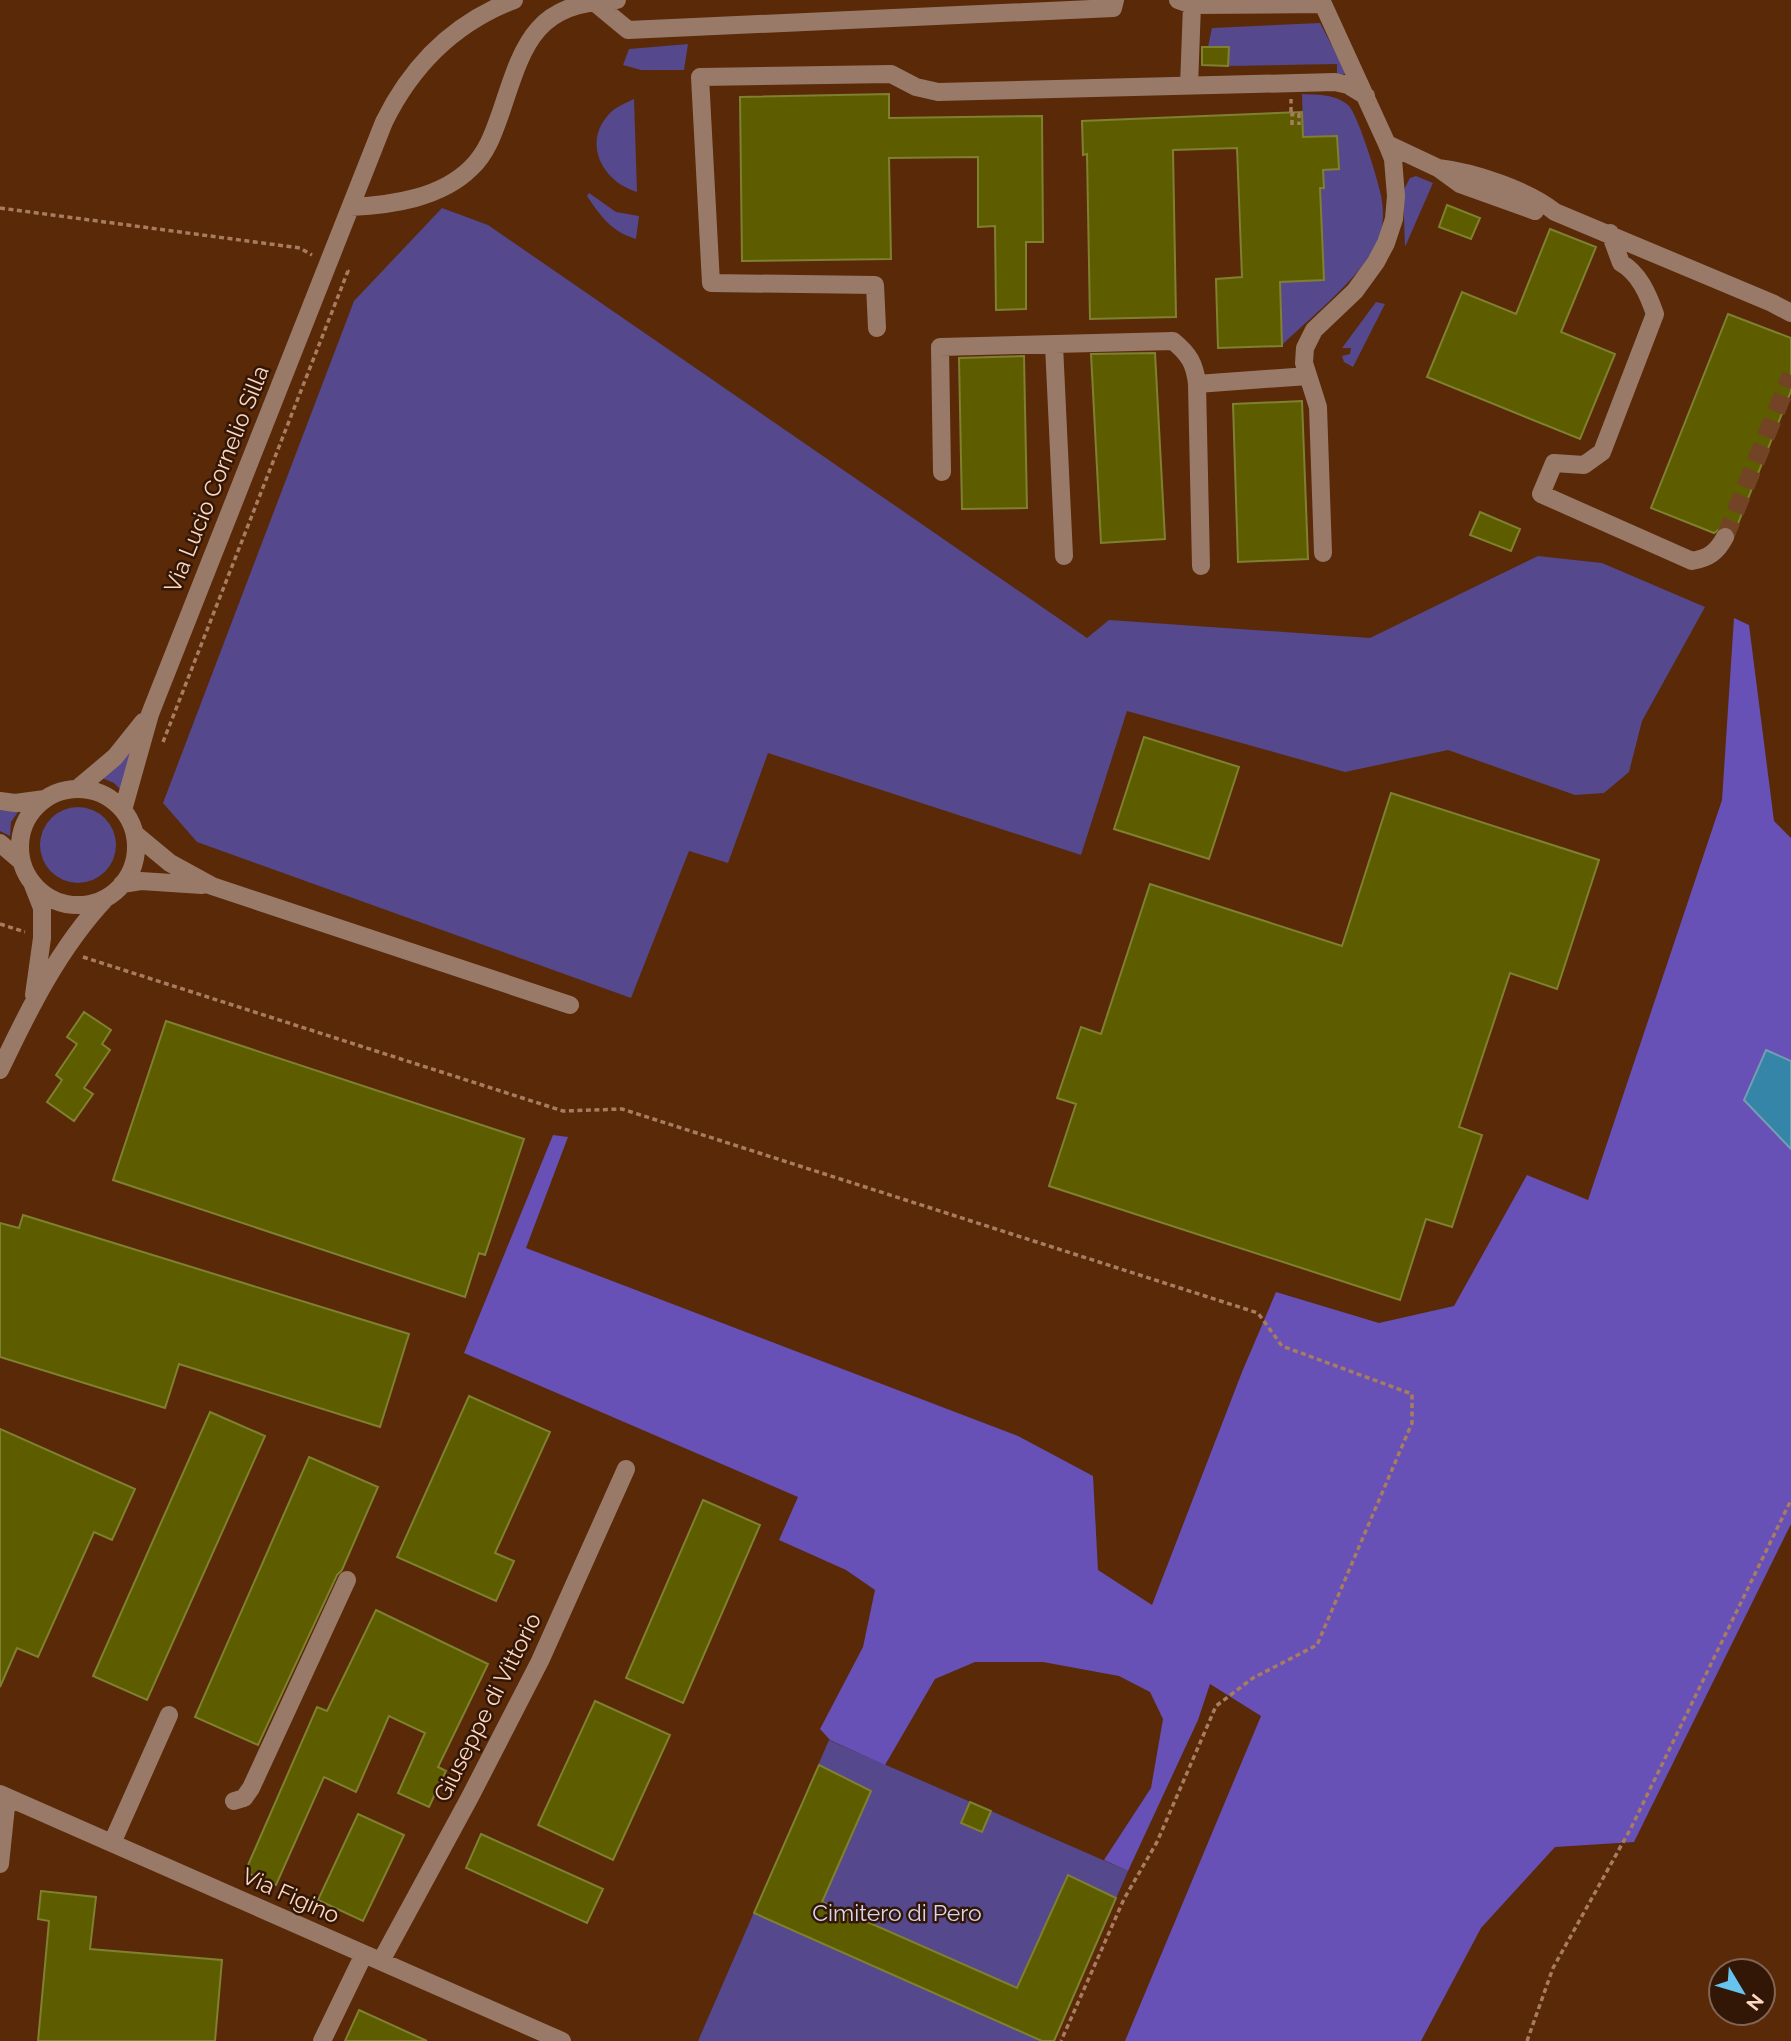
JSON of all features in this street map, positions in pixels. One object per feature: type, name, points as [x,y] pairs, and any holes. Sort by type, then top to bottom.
[{"type":"street","name":"Via Lucio Cornelio Silla","points":[[123,810],[150,714],[384,122],[399,92],[418,66],[441,44],[464,26],[514,0]]},
{"type":"street","points":[[351,208],[414,198],[442,188],[465,174],[480,159],[491,138],[520,56],[531,36],[551,17],[593,1],[617,0]]},
{"type":"street","points":[[593,1],[628,30],[1113,8],[1115,0]]},
{"type":"street","points":[[1189,86],[1185,3],[1323,4],[1393,159],[1396,196],[1394,219],[1386,243],[1355,291],[1314,330],[1305,348],[1304,363],[1318,407],[1323,553]]},
{"type":"street","points":[[877,328],[876,285],[711,283],[700,77],[891,74],[916,87],[938,92],[1335,82],[1348,85],[1366,96]]},
{"type":"street","points":[[1387,144],[1438,168],[1482,177],[1542,201],[1555,212],[1610,233],[1791,313]]},
{"type":"street","points":[[1610,233],[1621,263],[1632,269],[1648,295],[1655,314],[1602,452],[1584,465],[1555,463],[1541,494],[1692,561],[1706,559],[1718,550],[1725,537]]},
{"type":"street","points":[[943,472],[940,347],[1173,341],[1191,358],[1196,369],[1201,566]]},
{"type":"street","points":[[1054,345],[1064,556]]},
{"type":"street","points":[[1197,384],[1308,376]]},
{"type":"street","name":"Via Lucio Cornelio Silla","points":[[0,801],[15,803],[45,799],[64,790],[76,789],[115,757],[150,714]]},
{"type":"street","points":[[76,789],[102,794],[113,800],[123,810],[135,834],[170,863],[212,886],[570,1005]]},
{"type":"street","points":[[33,1002],[42,938],[42,908],[22,862],[20,846],[28,818],[45,799]]},
{"type":"street","points":[[0,1070],[33,1002],[65,949],[88,917],[122,884],[135,861],[135,834]]},
{"type":"street","points":[[0,843],[22,862]]},
{"type":"street","points":[[32,881],[48,896],[73,904],[84,904],[107,897]]},
{"type":"street","points":[[122,884],[141,881],[212,886]]},
{"type":"street","name":"Giuseppe di Vittorio","points":[[381,1961],[540,1661],[626,1469]]},
{"type":"street","points":[[234,1801],[244,1798],[251,1788],[347,1580]]},
{"type":"street","points":[[112,1843],[169,1715]]},
{"type":"street","points":[[0,1864],[4,1795]]},
{"type":"street","name":"Via Figino","points":[[4,1795],[554,2040]]},
{"type":"street","points":[[322,2041],[364,1954]]},
{"type":"path","points":[[1292,125],[1292,114],[1299,114],[1299,125]]},
{"type":"path","points":[[0,208],[300,248],[348,271],[159,752]]},
{"type":"path","points":[[65,949],[79,956],[275,1020],[563,1111],[622,1108],[1258,1313],[1282,1346],[1412,1394],[1412,1423],[1317,1645],[1253,1678],[1216,1706],[1157,1842],[1124,1899],[1061,2041]]},
{"type":"path","points":[[1527,2041],[1553,1968],[1631,1828],[1791,1500]]},
{"type":"green space","points":[[1320,23],[1347,74],[1337,74],[1337,64],[1228,66],[1228,47],[1208,47],[1212,28]]},
{"type":"green space","points":[[688,44],[684,70],[641,70],[623,65],[629,49]]},
{"type":"green space","points":[[1302,94],[1338,99],[1352,111],[1376,176],[1383,220],[1377,243],[1359,270],[1282,345],[1280,282],[1324,280],[1321,213],[1289,189],[1324,188],[1323,170],[1339,169],[1337,136],[1303,137]]},
{"type":"green space","points":[[634,99],[637,192],[614,180],[606,171],[597,149],[601,125],[610,113]]},
{"type":"green space","points":[[1416,176],[1433,183],[1405,247],[1403,191],[1410,178]]},
{"type":"green space","points":[[589,193],[616,212],[639,216],[636,239],[608,223],[587,196]]},
{"type":"green space","points":[[442,208],[488,225],[1087,638],[1109,620],[1370,638],[1538,556],[1602,563],[1705,607],[1642,721],[1629,772],[1604,793],[1575,795],[1448,750],[1345,772],[1127,711],[1081,855],[768,753],[728,863],[689,851],[631,998],[197,842],[163,803],[354,301]]},
{"type":"green space","points":[[1376,302],[1385,304],[1353,367],[1344,362],[1342,356],[1350,354],[1351,348],[1342,348]]},
{"type":"green space","points":[[138,740],[122,791],[114,783],[102,778]]},
{"type":"green space","points":[[71,807],[85,807],[99,813],[110,824],[116,845],[113,860],[105,872],[85,883],[71,883],[57,877],[46,866],[40,852],[40,838],[46,824],[57,813]]},
{"type":"green space","points":[[0,810],[18,812],[11,822],[10,836],[0,831]]},
{"type":"green space","name":"Cimitero di Pero","points":[[829,1740],[1128,1871],[1054,2041],[698,2041]]},
{"type":"shaded area","points":[[1734,618],[1749,625],[1774,821],[1791,838],[1791,1061],[1766,1051],[1744,1100],[1791,1149],[1791,1524],[1634,1842],[1555,1847],[1481,1928],[1421,2041],[1125,2041],[1261,1716],[1210,1684],[1198,1720],[1128,1871],[1104,1860],[1151,1788],[1163,1719],[1150,1692],[1119,1676],[1043,1662],[975,1662],[935,1679],[885,1765],[830,1740],[820,1729],[863,1647],[875,1590],[846,1570],[779,1540],[798,1497],[464,1353],[553,1135],[568,1137],[526,1248],[1018,1436],[1093,1476],[1098,1570],[1152,1605],[1242,1372],[1276,1292],[1379,1323],[1454,1306],[1527,1175],[1588,1200],[1722,800]]},
{"type":"water","points":[[1766,1050],[1791,1061],[1791,1149],[1744,1100]]},
{"type":"building","points":[[1202,47],[1229,47],[1228,66],[1202,65]]},
{"type":"building","points":[[889,94],[889,118],[1042,116],[1043,242],[1026,242],[1026,309],[996,310],[995,226],[978,227],[978,157],[889,158],[891,259],[742,261],[740,97]]},
{"type":"building","points":[[1302,112],[1303,137],[1337,136],[1339,169],[1323,170],[1324,188],[1320,188],[1324,280],[1280,282],[1282,346],[1218,348],[1216,279],[1242,277],[1237,148],[1173,150],[1176,317],[1090,319],[1087,154],[1083,155],[1082,121]]},
{"type":"building","points":[[1447,205],[1480,218],[1471,239],[1439,227]]},
{"type":"building","points":[[1550,229],[1596,247],[1561,332],[1615,354],[1580,439],[1427,377],[1462,292],[1516,314]]},
{"type":"building","points":[[1728,314],[1791,338],[1791,391],[1735,531],[1724,526],[1714,533],[1651,508]]},
{"type":"building","points":[[1155,353],[1165,539],[1101,543],[1091,354]]},
{"type":"building","points":[[1024,356],[1027,508],[962,509],[959,358]]},
{"type":"building","points":[[1302,401],[1308,559],[1238,562],[1233,404]]},
{"type":"building","points":[[1480,512],[1520,529],[1511,551],[1470,535]]},
{"type":"building","points":[[1144,737],[1239,767],[1209,859],[1114,829]]},
{"type":"building","points":[[1391,793],[1599,860],[1557,989],[1510,973],[1459,1127],[1482,1135],[1452,1227],[1426,1219],[1400,1300],[1049,1186],[1076,1104],[1057,1098],[1081,1027],[1101,1034],[1150,884],[1342,946]]},
{"type":"building","points":[[84,1012],[111,1030],[102,1044],[110,1050],[84,1088],[93,1094],[74,1121],[47,1102],[62,1080],[56,1075],[77,1044],[67,1037]]},
{"type":"building","points":[[166,1021],[524,1139],[485,1255],[479,1253],[465,1297],[113,1180]]},
{"type":"building","points":[[23,1215],[409,1334],[380,1427],[179,1364],[165,1408],[0,1357],[0,1223],[19,1228]]},
{"type":"building","points":[[469,1396],[550,1432],[495,1553],[514,1561],[496,1601],[397,1557]]},
{"type":"building","points":[[210,1412],[265,1436],[147,1700],[93,1676]]},
{"type":"building","points":[[0,1429],[135,1489],[112,1540],[94,1532],[38,1657],[17,1648],[0,1687]]},
{"type":"building","points":[[309,1457],[378,1487],[342,1570],[337,1575],[258,1745],[195,1717]]},
{"type":"building","points":[[703,1500],[760,1525],[683,1703],[626,1678]]},
{"type":"building","points":[[376,1610],[488,1664],[438,1767],[446,1771],[429,1807],[398,1793],[425,1733],[389,1716],[356,1792],[324,1777],[276,1885],[245,1872],[317,1707],[327,1711]]},
{"type":"building","points":[[595,1701],[670,1735],[613,1860],[538,1825]]},
{"type":"building","points":[[819,1765],[871,1791],[822,1902],[1017,1988],[1068,1875],[1116,1898],[1054,2041],[1042,2041],[754,1913]]},
{"type":"building","points":[[970,1802],[991,1811],[982,1832],[961,1823]]},
{"type":"building","points":[[358,1814],[404,1835],[363,1921],[318,1900]]},
{"type":"building","points":[[481,1834],[603,1889],[587,1923],[466,1868]]},
{"type":"building","points":[[41,1891],[96,1897],[90,1949],[222,1960],[215,2041],[38,2041],[49,1921],[38,1919]]},
{"type":"building","points":[[359,2010],[427,2041],[345,2041]]},
{"type":"tunnel","points":[[1725,537],[1791,375]]}]
